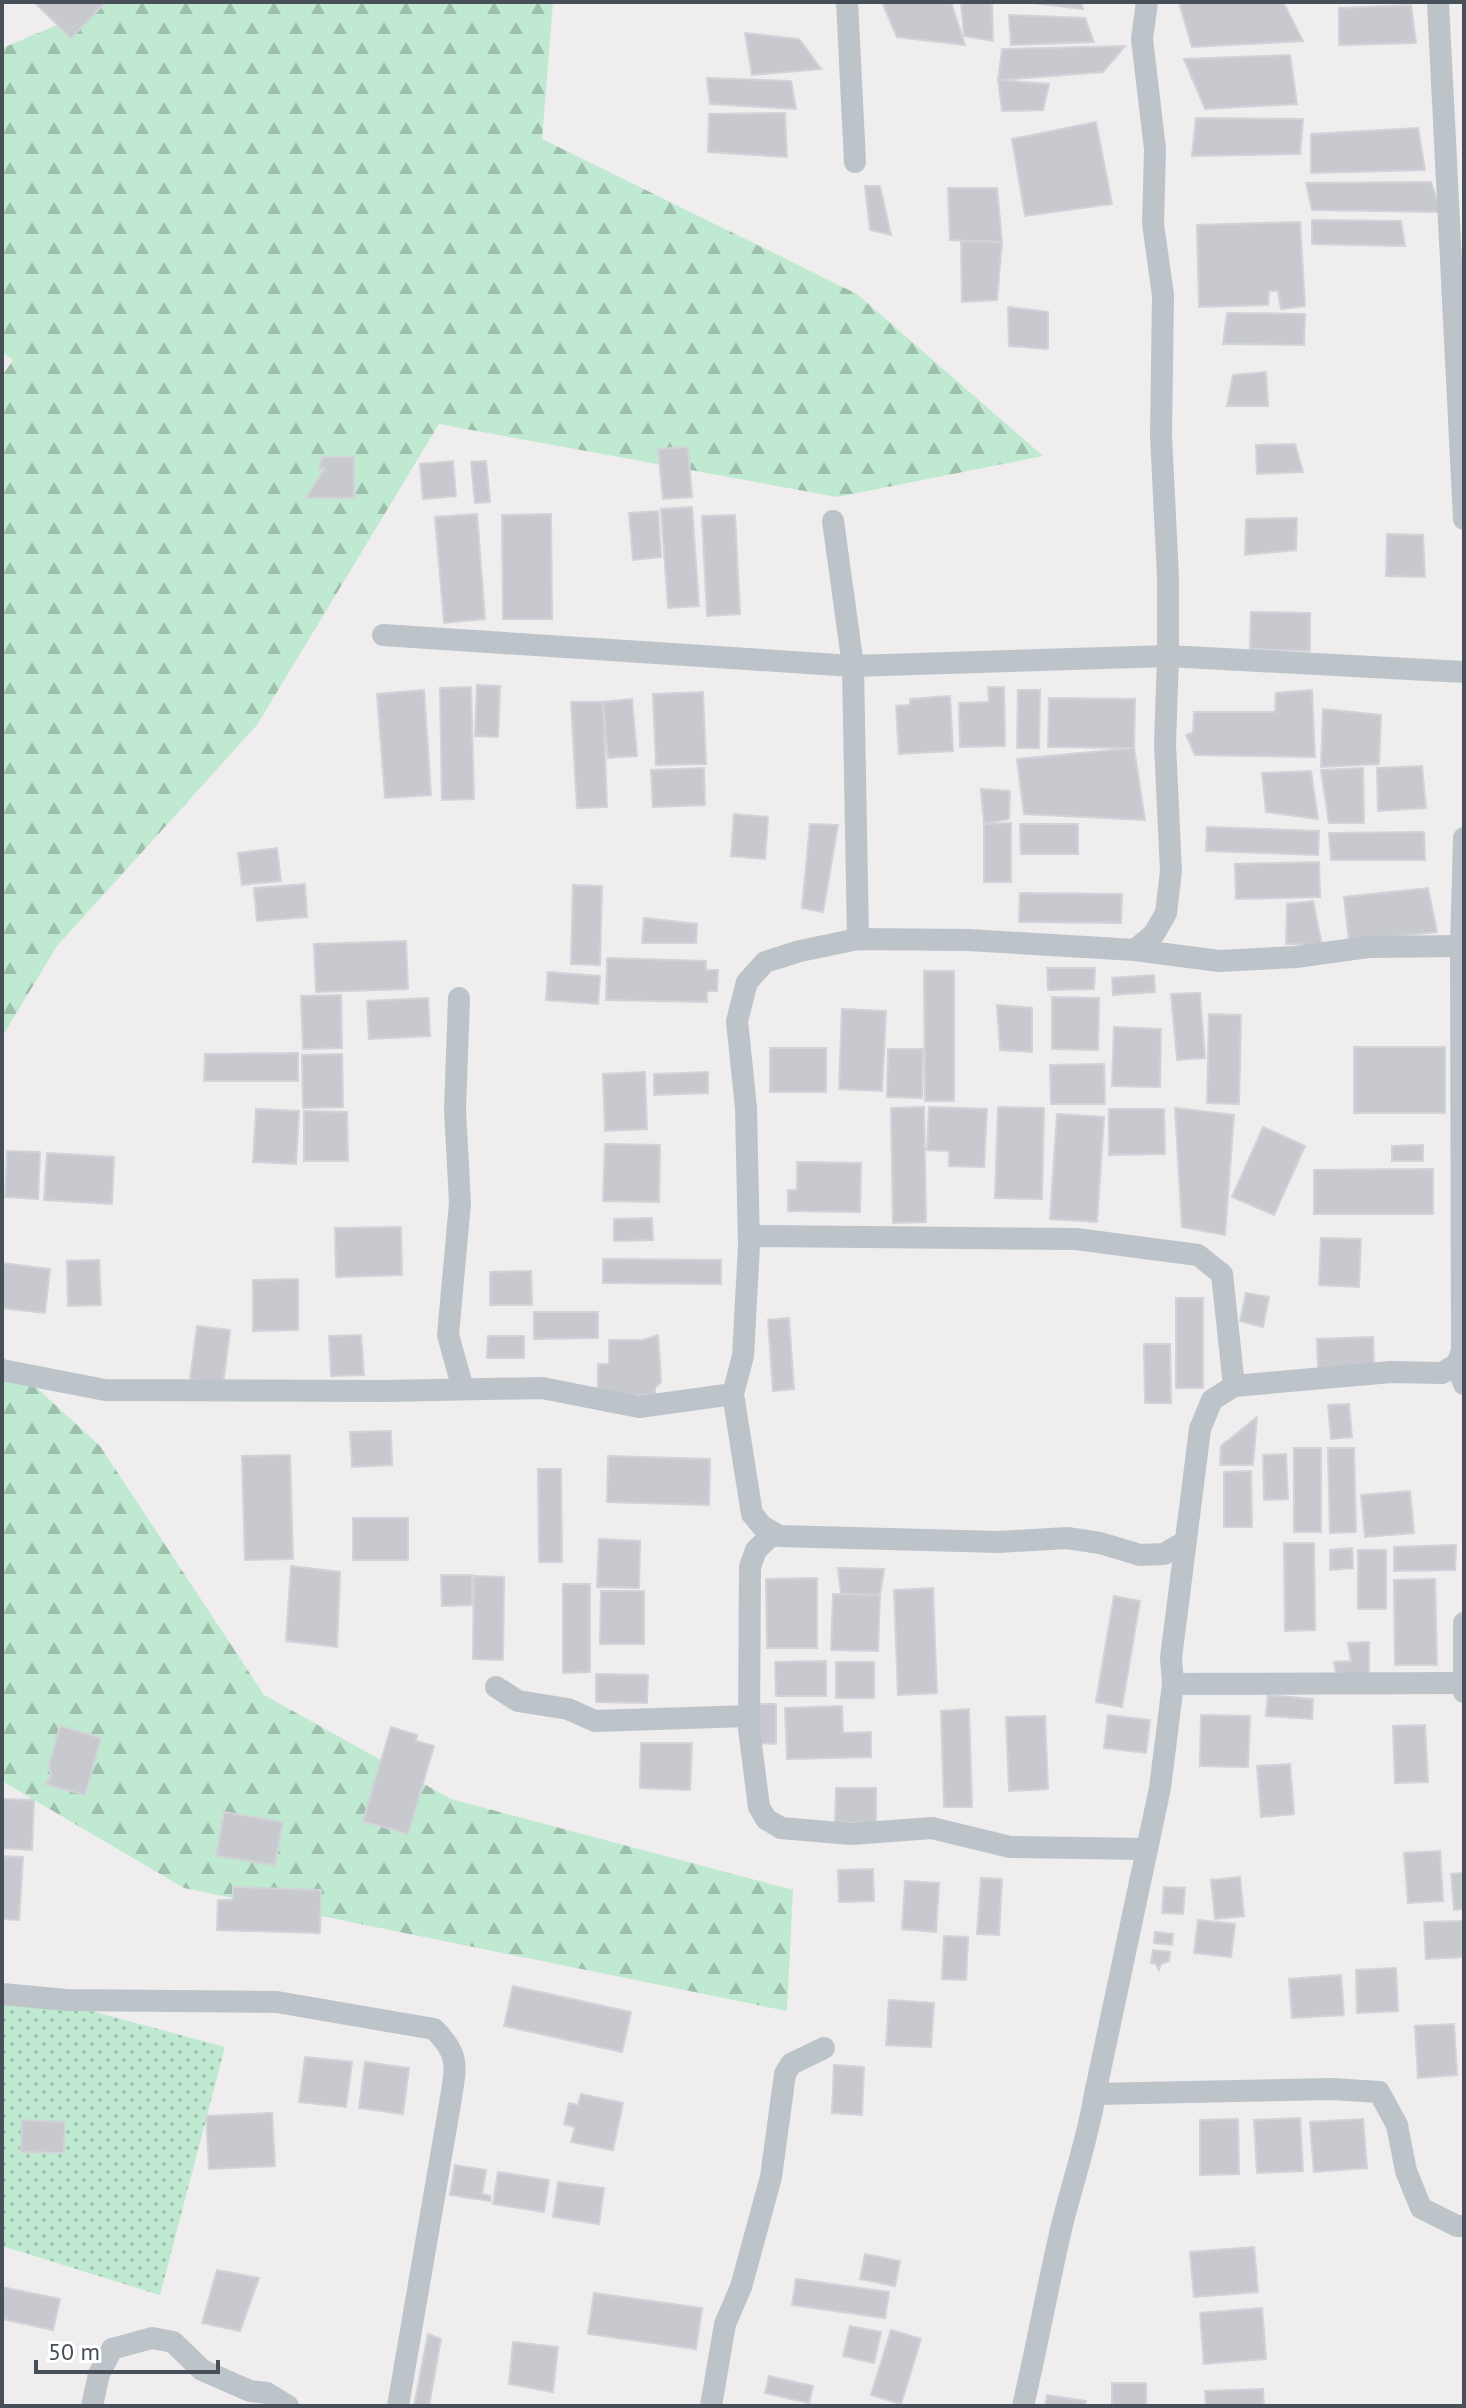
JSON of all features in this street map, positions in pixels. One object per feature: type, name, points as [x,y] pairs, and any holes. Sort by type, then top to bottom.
[{"type":"street","points":[[847,2],[855,162]]},
{"type":"street","points":[[1135,950],[1154,934],[1166,913],[1171,871],[1165,745],[1168,656],[1161,436],[1163,295],[1153,224],[1155,149],[1142,39],[1147,2]]},
{"type":"street","points":[[1438,2],[1464,519]]},
{"type":"street","points":[[833,521],[853,666],[858,939]]},
{"type":"street","points":[[383,635],[853,666],[1168,656],[1464,672]]},
{"type":"street","points":[[1023,2406],[1072,2184],[1090,2130],[1160,1788],[1173,1684],[1171,1658],[1200,1429],[1212,1400],[1234,1386],[1391,1372],[1460,1374],[1464,838]]},
{"type":"street","points":[[1186,1541],[1164,1554],[1140,1555],[1100,1543],[1067,1538],[998,1542],[779,1536],[762,1526],[752,1514],[733,1394],[743,1356],[749,1236],[746,1108],[737,1021],[747,982],[765,962],[858,939],[968,940],[1135,950],[1219,961],[1296,957],[1368,947],[1461,946]]},
{"type":"street","points":[[459,998],[455,1110],[460,1203],[448,1335],[463,1389]]},
{"type":"street","points":[[749,1236],[1076,1239],[1198,1255],[1222,1274],[1234,1386]]},
{"type":"street","points":[[2,1370],[105,1390],[542,1388],[639,1407],[733,1394]]},
{"type":"street","points":[[774,1533],[756,1550],[750,1567],[749,1716],[759,1807],[766,1819],[781,1828],[851,1834],[932,1828],[1010,1847],[1147,1849]]},
{"type":"street","points":[[1173,1684],[1463,1687],[1464,1623]]},
{"type":"street","points":[[496,1687],[518,1701],[568,1709],[595,1721],[749,1716]]},
{"type":"street","points":[[2,1994],[66,2000],[277,2002],[434,2029],[449,2043],[456,2062],[398,2406]]},
{"type":"street","points":[[711,2406],[725,2324],[741,2287],[771,2177],[785,2074],[791,2064],[824,2048]]},
{"type":"street","points":[[1095,2094],[1332,2089],[1379,2092],[1397,2125],[1406,2171],[1421,2208],[1457,2226],[1464,2226]]},
{"type":"street","points":[[92,2406],[99,2374],[112,2349],[152,2338],[173,2342],[202,2370],[238,2387],[267,2393],[288,2406]]},
{"type":"green space","points":[[111,2],[553,2],[542,139],[857,294],[1043,456],[837,497],[439,424],[257,725],[57,946],[2,1037],[2,376],[13,360],[2,352],[2,51],[5,47]]},
{"type":"green space","points":[[2,1356],[100,1446],[264,1695],[451,1799],[793,1890],[787,2011],[184,1888],[2,1781]]},
{"type":"green space","points":[[2,1987],[225,2047],[160,2295],[2,2246]]},
{"type":"building","points":[[34,2],[106,2],[71,38]]},
{"type":"building","points":[[882,2],[951,2],[965,45],[897,37]]},
{"type":"building","points":[[961,2],[992,2],[993,41],[964,36]]},
{"type":"building","points":[[1025,2],[1081,2],[1083,9]]},
{"type":"building","points":[[1179,2],[1283,2],[1303,41],[1192,47]]},
{"type":"building","points":[[1411,5],[1416,43],[1339,45],[1339,8]]},
{"type":"building","points":[[1009,15],[1085,18],[1094,42],[1011,45]]},
{"type":"building","points":[[745,33],[799,39],[821,69],[752,75]]},
{"type":"building","points":[[1125,46],[1103,72],[998,80],[1002,49]]},
{"type":"building","points":[[1290,55],[1297,104],[1205,109],[1184,59]]},
{"type":"building","points":[[707,78],[791,81],[796,109],[710,104]]},
{"type":"building","points":[[998,80],[1049,84],[1043,110],[1002,111]]},
{"type":"building","points":[[785,113],[787,157],[708,152],[709,114]]},
{"type":"building","points":[[1196,118],[1303,119],[1300,154],[1192,156]]},
{"type":"building","points":[[1096,122],[1112,204],[1025,216],[1012,139]]},
{"type":"building","points":[[1418,128],[1425,170],[1311,173],[1311,134]]},
{"type":"building","points":[[1431,182],[1441,212],[1312,210],[1306,183]]},
{"type":"building","points":[[865,186],[880,186],[891,235],[870,230]]},
{"type":"building","points":[[948,188],[997,188],[1002,242],[950,240]]},
{"type":"building","points":[[1312,220],[1401,221],[1405,246],[1312,244]]},
{"type":"building","points":[[1300,222],[1305,306],[1281,309],[1278,291],[1269,291],[1268,305],[1199,307],[1197,225]]},
{"type":"building","points":[[961,241],[1002,242],[997,300],[962,302]]},
{"type":"building","points":[[1008,307],[1048,312],[1048,349],[1009,346]]},
{"type":"building","points":[[1227,313],[1305,314],[1304,345],[1223,344]]},
{"type":"building","points":[[1266,372],[1268,406],[1227,406],[1233,375]]},
{"type":"building","points":[[1295,444],[1303,472],[1257,474],[1256,445]]},
{"type":"building","points":[[688,447],[692,497],[663,499],[658,449]]},
{"type":"building","points":[[322,457],[354,457],[354,498],[306,498],[325,468],[319,469]]},
{"type":"building","points":[[453,461],[456,496],[423,499],[420,464]]},
{"type":"building","points":[[486,461],[490,502],[475,503],[471,462]]},
{"type":"building","points":[[692,507],[699,606],[668,608],[661,509]]},
{"type":"building","points":[[658,511],[661,557],[633,560],[629,513]]},
{"type":"building","points":[[477,514],[485,619],[444,623],[435,517]]},
{"type":"building","points":[[551,514],[552,619],[503,619],[502,515]]},
{"type":"building","points":[[735,515],[740,614],[707,616],[702,516]]},
{"type":"building","points":[[1297,518],[1296,550],[1245,555],[1246,519]]},
{"type":"building","points":[[1387,534],[1423,535],[1425,577],[1386,576]]},
{"type":"building","points":[[1251,612],[1310,613],[1310,651],[1250,649]]},
{"type":"building","points":[[477,685],[500,686],[498,737],[475,736]]},
{"type":"building","points":[[471,687],[474,799],[442,800],[440,688]]},
{"type":"building","points":[[988,687],[1004,687],[1005,746],[960,747],[959,703],[989,702]]},
{"type":"building","points":[[424,690],[431,795],[385,798],[377,694]]},
{"type":"building","points":[[1018,690],[1040,690],[1039,748],[1017,748]]},
{"type":"building","points":[[1312,690],[1315,757],[1195,755],[1186,735],[1193,733],[1194,712],[1275,712],[1276,693]]},
{"type":"building","points":[[703,692],[706,764],[656,765],[653,694]]},
{"type":"building","points":[[950,696],[953,751],[899,754],[896,706],[910,705],[910,699]]},
{"type":"building","points":[[1049,698],[1135,699],[1134,748],[1048,747]]},
{"type":"building","points":[[632,699],[637,756],[608,758],[603,702]]},
{"type":"building","points":[[571,702],[603,702],[607,807],[577,808]]},
{"type":"building","points":[[1323,709],[1381,715],[1379,764],[1321,767]]},
{"type":"building","points":[[1134,748],[1145,820],[1024,814],[1017,759]]},
{"type":"building","points":[[1422,766],[1426,808],[1378,811],[1377,768]]},
{"type":"building","points":[[704,768],[705,805],[653,807],[651,770]]},
{"type":"building","points":[[1363,768],[1364,823],[1329,823],[1321,770]]},
{"type":"building","points":[[1311,771],[1318,819],[1266,812],[1262,773]]},
{"type":"building","points":[[981,789],[1010,791],[1009,819],[984,824]]},
{"type":"building","points":[[734,814],[768,817],[765,859],[731,856]]},
{"type":"building","points":[[1011,823],[1011,882],[984,882],[984,824]]},
{"type":"building","points":[[810,824],[838,825],[823,912],[802,908]]},
{"type":"building","points":[[1020,824],[1078,824],[1078,854],[1021,854]]},
{"type":"building","points":[[1207,827],[1319,831],[1318,855],[1206,851]]},
{"type":"building","points":[[1424,832],[1425,860],[1331,860],[1329,833]]},
{"type":"building","points":[[277,848],[281,881],[242,885],[238,853]]},
{"type":"building","points":[[1319,862],[1320,897],[1236,899],[1235,864]]},
{"type":"building","points":[[305,884],[307,917],[257,921],[254,888]]},
{"type":"building","points":[[573,885],[602,886],[600,965],[571,964]]},
{"type":"building","points":[[1428,888],[1437,932],[1349,941],[1344,897]]},
{"type":"building","points":[[1020,893],[1122,894],[1121,923],[1019,922]]},
{"type":"building","points":[[1313,901],[1322,945],[1286,944],[1287,904]]},
{"type":"building","points":[[644,918],[697,924],[696,943],[642,943]]},
{"type":"building","points":[[406,941],[408,989],[316,992],[314,944]]},
{"type":"building","points":[[607,958],[706,961],[706,970],[718,970],[717,991],[707,991],[707,1002],[606,1000]]},
{"type":"building","points":[[1047,968],[1095,968],[1094,989],[1048,990]]},
{"type":"building","points":[[924,971],[954,971],[954,1101],[925,1101]]},
{"type":"building","points":[[548,972],[600,976],[598,1004],[546,1000]]},
{"type":"building","points":[[1154,975],[1155,992],[1113,995],[1112,978]]},
{"type":"building","points":[[1200,993],[1205,1058],[1177,1060],[1171,994]]},
{"type":"building","points":[[341,995],[342,1048],[303,1049],[301,996]]},
{"type":"building","points":[[1052,997],[1099,998],[1098,1050],[1052,1049]]},
{"type":"building","points":[[428,998],[430,1036],[369,1039],[367,1001]]},
{"type":"building","points":[[997,1005],[1032,1008],[1032,1052],[1000,1050]]},
{"type":"building","points":[[842,1009],[886,1011],[882,1091],[839,1089]]},
{"type":"building","points":[[1209,1014],[1241,1015],[1239,1104],[1207,1103]]},
{"type":"building","points":[[1114,1027],[1161,1029],[1160,1087],[1112,1086]]},
{"type":"building","points":[[1354,1047],[1445,1047],[1445,1113],[1354,1113]]},
{"type":"building","points":[[770,1048],[826,1048],[826,1092],[770,1092]]},
{"type":"building","points":[[888,1049],[923,1049],[922,1098],[887,1097]]},
{"type":"building","points":[[298,1053],[298,1081],[204,1081],[205,1054]]},
{"type":"building","points":[[342,1054],[343,1107],[303,1108],[302,1055]]},
{"type":"building","points":[[1104,1064],[1105,1104],[1051,1104],[1050,1065]]},
{"type":"building","points":[[645,1072],[647,1129],[605,1131],[603,1074]]},
{"type":"building","points":[[708,1072],[708,1093],[654,1095],[654,1074]]},
{"type":"building","points":[[924,1107],[926,1222],[893,1223],[891,1108]]},
{"type":"building","points":[[929,1107],[987,1109],[984,1167],[949,1166],[949,1151],[927,1150]]},
{"type":"building","points":[[998,1107],[1044,1108],[1042,1199],[995,1198]]},
{"type":"building","points":[[1175,1108],[1234,1115],[1225,1235],[1182,1227]]},
{"type":"building","points":[[256,1109],[299,1111],[296,1164],[253,1162]]},
{"type":"building","points":[[1109,1109],[1164,1109],[1165,1154],[1109,1155]]},
{"type":"building","points":[[304,1111],[347,1112],[348,1161],[304,1161]]},
{"type":"building","points":[[1057,1114],[1104,1117],[1097,1222],[1050,1219]]},
{"type":"building","points":[[1263,1127],[1305,1146],[1274,1215],[1232,1197]]},
{"type":"building","points":[[605,1144],[660,1145],[659,1202],[603,1201]]},
{"type":"building","points":[[1423,1145],[1423,1161],[1392,1161],[1392,1146]]},
{"type":"building","points":[[7,1151],[40,1152],[38,1199],[5,1197]]},
{"type":"building","points":[[47,1153],[114,1157],[112,1204],[44,1200]]},
{"type":"building","points":[[797,1162],[861,1163],[860,1212],[788,1211],[788,1190],[797,1190]]},
{"type":"building","points":[[1433,1169],[1433,1214],[1314,1214],[1314,1170]]},
{"type":"building","points":[[652,1218],[653,1240],[614,1241],[614,1219]]},
{"type":"building","points":[[401,1227],[402,1275],[336,1277],[335,1228]]},
{"type":"building","points":[[1321,1238],[1361,1239],[1359,1287],[1319,1285]]},
{"type":"building","points":[[603,1259],[721,1260],[721,1284],[603,1283]]},
{"type":"building","points":[[99,1260],[101,1305],[68,1306],[67,1261]]},
{"type":"building","points":[[2,1263],[50,1269],[45,1313],[2,1308]]},
{"type":"building","points":[[531,1271],[532,1305],[490,1305],[490,1272]]},
{"type":"building","points":[[298,1279],[298,1330],[253,1331],[253,1280]]},
{"type":"building","points":[[1246,1293],[1269,1297],[1263,1327],[1240,1321]]},
{"type":"building","points":[[1176,1298],[1203,1298],[1203,1388],[1176,1388]]},
{"type":"building","points":[[534,1312],[598,1312],[598,1338],[534,1339]]},
{"type":"building","points":[[789,1318],[794,1389],[773,1391],[768,1320]]},
{"type":"building","points":[[197,1326],[230,1330],[223,1384],[190,1379]]},
{"type":"building","points":[[361,1335],[364,1375],[331,1376],[329,1336]]},
{"type":"building","points":[[658,1335],[661,1382],[655,1388],[655,1394],[611,1398],[598,1395],[598,1364],[609,1364],[609,1340],[643,1340]]},
{"type":"building","points":[[488,1336],[524,1336],[524,1358],[487,1358]]},
{"type":"building","points":[[1373,1337],[1374,1365],[1318,1368],[1317,1339]]},
{"type":"building","points":[[1144,1344],[1170,1344],[1171,1403],[1145,1403]]},
{"type":"building","points":[[1349,1404],[1352,1437],[1331,1439],[1328,1405]]},
{"type":"building","points":[[1257,1417],[1253,1465],[1220,1465],[1221,1446]]},
{"type":"building","points":[[391,1431],[392,1465],[352,1467],[350,1432]]},
{"type":"building","points":[[1294,1448],[1321,1448],[1321,1532],[1294,1532]]},
{"type":"building","points":[[1328,1448],[1354,1448],[1356,1532],[1330,1533]]},
{"type":"building","points":[[1286,1454],[1288,1499],[1264,1500],[1263,1455]]},
{"type":"building","points":[[290,1455],[293,1559],[245,1560],[242,1456]]},
{"type":"building","points":[[608,1456],[710,1459],[709,1505],[607,1502]]},
{"type":"building","points":[[538,1469],[561,1469],[562,1562],[539,1562]]},
{"type":"building","points":[[1251,1471],[1252,1527],[1224,1527],[1224,1472]]},
{"type":"building","points":[[1410,1491],[1414,1533],[1365,1537],[1361,1495]]},
{"type":"building","points":[[353,1518],[408,1518],[408,1560],[353,1560]]},
{"type":"building","points":[[599,1539],[640,1541],[639,1588],[597,1587]]},
{"type":"building","points":[[1284,1543],[1314,1543],[1315,1630],[1285,1631]]},
{"type":"building","points":[[1456,1545],[1455,1570],[1394,1571],[1394,1547]]},
{"type":"building","points":[[1352,1548],[1353,1568],[1330,1570],[1330,1550]]},
{"type":"building","points":[[1358,1550],[1386,1550],[1386,1609],[1358,1609]]},
{"type":"building","points":[[291,1566],[340,1572],[337,1647],[286,1641]]},
{"type":"building","points":[[838,1568],[884,1569],[880,1595],[841,1594]]},
{"type":"building","points":[[441,1575],[472,1575],[472,1605],[442,1606]]},
{"type":"building","points":[[474,1576],[504,1577],[503,1660],[473,1659]]},
{"type":"building","points":[[817,1578],[817,1648],[767,1648],[766,1579]]},
{"type":"building","points":[[1435,1579],[1437,1665],[1395,1665],[1394,1580]]},
{"type":"building","points":[[563,1584],[590,1584],[590,1672],[563,1673]]},
{"type":"building","points":[[933,1588],[937,1693],[898,1695],[894,1590]]},
{"type":"building","points":[[601,1591],[644,1591],[644,1644],[600,1644]]},
{"type":"building","points":[[833,1594],[880,1595],[878,1651],[831,1650]]},
{"type":"building","points":[[1114,1596],[1140,1601],[1122,1707],[1096,1702]]},
{"type":"building","points":[[1369,1642],[1369,1675],[1336,1673],[1334,1662],[1351,1661],[1348,1643]]},
{"type":"building","points":[[826,1661],[826,1696],[776,1696],[775,1662]]},
{"type":"building","points":[[836,1662],[874,1662],[874,1698],[836,1698]]},
{"type":"building","points":[[596,1674],[648,1675],[647,1703],[596,1702]]},
{"type":"building","points":[[1268,1695],[1313,1699],[1312,1719],[1266,1716]]},
{"type":"building","points":[[759,1704],[776,1704],[776,1744],[758,1743]]},
{"type":"building","points":[[842,1706],[843,1733],[871,1732],[871,1757],[787,1759],[785,1708]]},
{"type":"building","points":[[969,1709],[972,1807],[944,1807],[941,1711]]},
{"type":"building","points":[[1108,1715],[1150,1720],[1146,1753],[1104,1748]]},
{"type":"building","points":[[1201,1715],[1250,1716],[1248,1767],[1200,1766]]},
{"type":"building","points":[[1045,1716],[1048,1789],[1009,1791],[1006,1717]]},
{"type":"building","points":[[1425,1725],[1428,1782],[1395,1783],[1393,1726]]},
{"type":"building","points":[[60,1726],[101,1738],[85,1795],[45,1784],[51,1777],[49,1765]]},
{"type":"building","points":[[391,1727],[417,1735],[416,1741],[434,1746],[408,1834],[363,1821]]},
{"type":"building","points":[[641,1743],[692,1743],[690,1790],[640,1788]]},
{"type":"building","points":[[1290,1764],[1294,1814],[1261,1817],[1257,1766]]},
{"type":"building","points":[[836,1788],[876,1788],[876,1823],[835,1823]]},
{"type":"building","points":[[2,1799],[34,1800],[32,1850],[2,1848]]},
{"type":"building","points":[[224,1812],[283,1822],[275,1865],[216,1856]]},
{"type":"building","points":[[1440,1851],[1443,1901],[1408,1903],[1404,1853]]},
{"type":"building","points":[[2,1856],[23,1857],[19,1920],[2,1919]]},
{"type":"building","points":[[873,1869],[874,1901],[839,1902],[838,1870]]},
{"type":"building","points":[[1464,1873],[1464,1909],[1454,1910],[1451,1874]]},
{"type":"building","points":[[1240,1877],[1244,1916],[1215,1919],[1211,1880]]},
{"type":"building","points":[[981,1878],[1002,1879],[999,1935],[977,1934]]},
{"type":"building","points":[[905,1881],[939,1883],[936,1932],[902,1929]]},
{"type":"building","points":[[233,1887],[321,1890],[320,1933],[217,1930],[218,1900],[233,1900]]},
{"type":"building","points":[[1164,1887],[1185,1888],[1183,1914],[1162,1913]]},
{"type":"building","points":[[1198,1920],[1235,1924],[1231,1957],[1194,1953]]},
{"type":"building","points":[[1464,1921],[1464,1957],[1426,1959],[1424,1922]]},
{"type":"building","points":[[1155,1932],[1173,1934],[1172,1945],[1154,1943]]},
{"type":"building","points":[[944,1936],[968,1937],[966,1980],[942,1979]]},
{"type":"building","points":[[1153,1950],[1170,1952],[1169,1961],[1161,1964],[1159,1970],[1156,1964],[1151,1963]]},
{"type":"building","points":[[1396,1968],[1398,2011],[1357,2013],[1356,1970]]},
{"type":"building","points":[[1341,1975],[1344,2015],[1292,2018],[1289,1979]]},
{"type":"building","points":[[513,1986],[631,2012],[622,2052],[504,2026]]},
{"type":"building","points":[[889,2000],[934,2003],[931,2047],[886,2045]]},
{"type":"building","points":[[1454,2024],[1457,2075],[1418,2078],[1415,2026]]},
{"type":"building","points":[[305,2057],[352,2062],[346,2107],[299,2102]]},
{"type":"building","points":[[365,2062],[409,2068],[403,2114],[359,2108]]},
{"type":"building","points":[[834,2065],[864,2067],[862,2115],[832,2113]]},
{"type":"building","points":[[581,2094],[623,2103],[613,2150],[571,2142],[575,2127],[564,2124],[569,2103],[578,2105]]},
{"type":"building","points":[[272,2113],[275,2166],[209,2169],[206,2116]]},
{"type":"building","points":[[1300,2118],[1303,2171],[1257,2173],[1254,2120]]},
{"type":"building","points":[[1238,2119],[1239,2174],[1200,2175],[1200,2120]]},
{"type":"building","points":[[1363,2119],[1367,2168],[1314,2172],[1310,2122]]},
{"type":"building","points":[[22,2120],[65,2122],[64,2153],[21,2152]]},
{"type":"building","points":[[455,2165],[486,2170],[482,2194],[491,2196],[490,2201],[450,2195]]},
{"type":"building","points":[[498,2172],[549,2180],[544,2212],[493,2204]]},
{"type":"building","points":[[558,2182],[604,2188],[599,2224],[553,2217]]},
{"type":"building","points":[[1254,2247],[1258,2292],[1194,2297],[1190,2252]]},
{"type":"building","points":[[865,2254],[900,2261],[895,2286],[860,2279]]},
{"type":"building","points":[[217,2270],[259,2278],[240,2331],[202,2323]]},
{"type":"building","points":[[796,2279],[889,2292],[885,2318],[792,2305]]},
{"type":"building","points":[[2,2287],[60,2299],[53,2330],[2,2319]]},
{"type":"building","points":[[594,2293],[702,2308],[696,2349],[588,2334]]},
{"type":"building","points":[[1262,2308],[1266,2359],[1204,2364],[1200,2313]]},
{"type":"building","points":[[850,2326],[881,2332],[874,2363],[843,2356]]},
{"type":"building","points":[[891,2330],[921,2339],[901,2404],[871,2395]]},
{"type":"building","points":[[428,2334],[441,2339],[429,2406],[414,2406]]},
{"type":"building","points":[[513,2342],[558,2347],[553,2392],[509,2384]]},
{"type":"building","points":[[769,2376],[813,2386],[809,2403],[765,2393]]},
{"type":"building","points":[[1112,2383],[1146,2383],[1146,2406],[1112,2406]]},
{"type":"building","points":[[1263,2389],[1264,2406],[1206,2406],[1205,2391]]},
{"type":"building","points":[[1047,2395],[1086,2401],[1085,2406],[1045,2406]]}]
